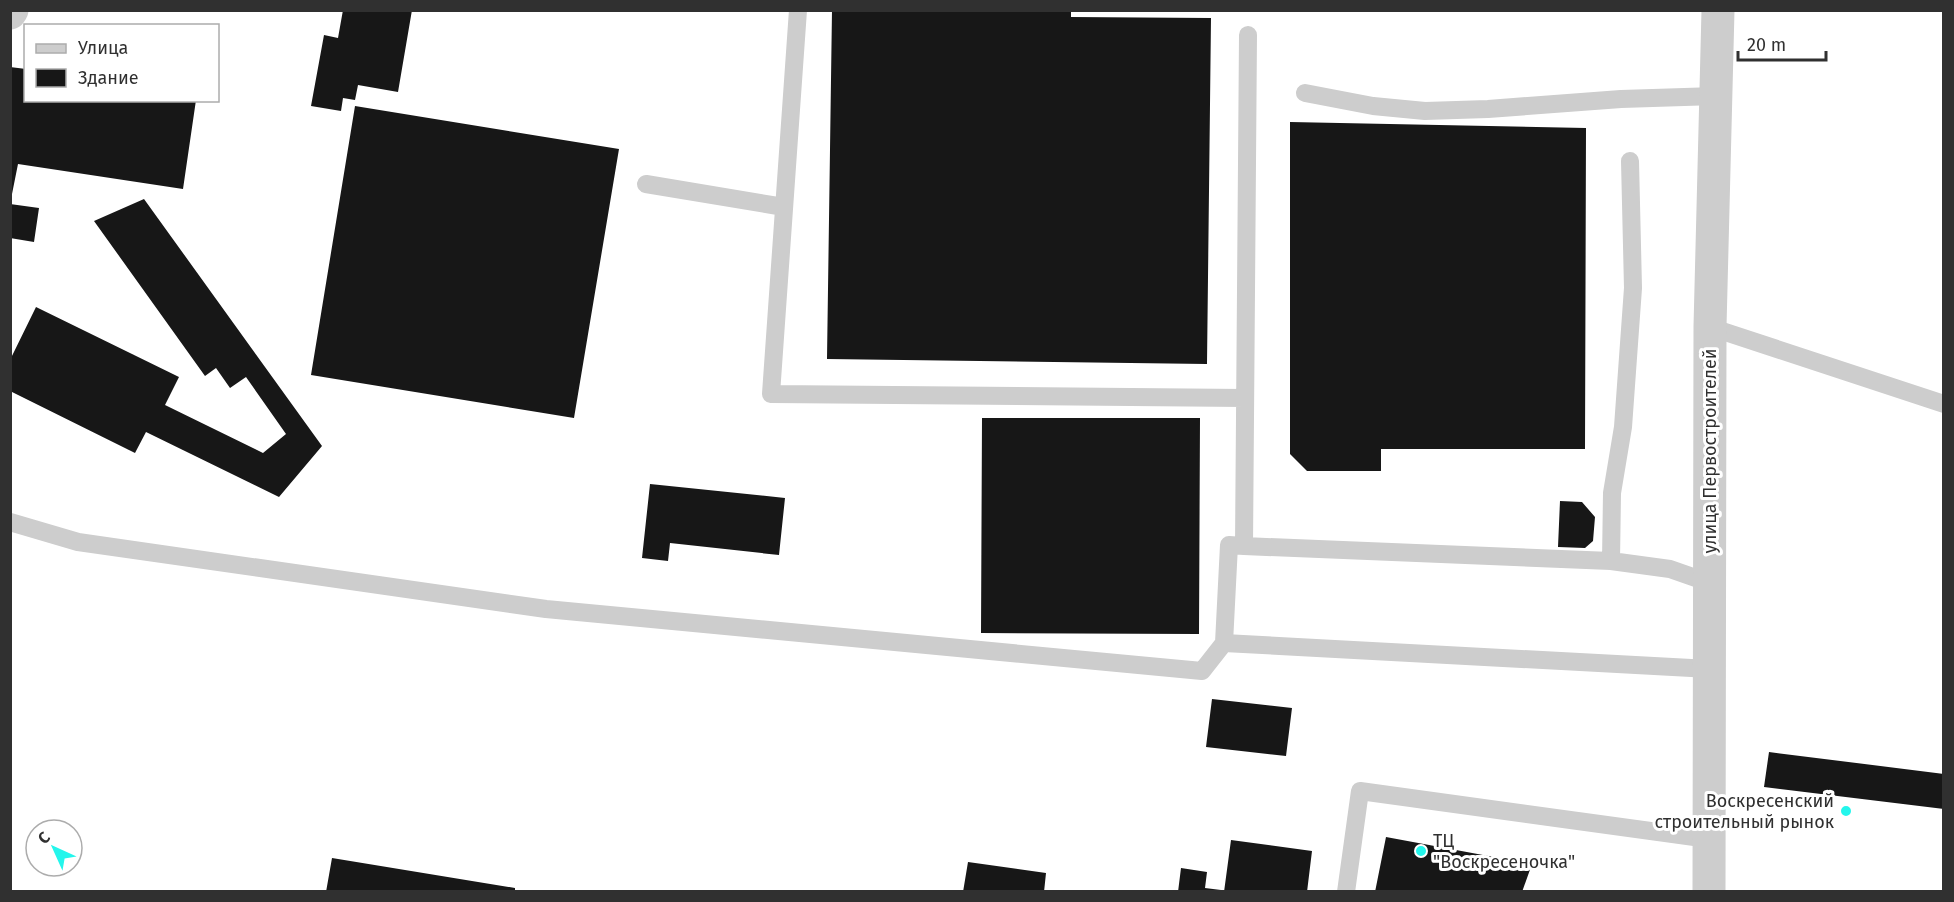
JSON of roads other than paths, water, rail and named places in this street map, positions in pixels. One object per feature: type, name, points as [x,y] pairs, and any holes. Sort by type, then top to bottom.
[{"type":"street","name":"улица Первостроителей","points":[[1709,891],[1710,327],[1718,10]]},
{"type":"lane","points":[[798,10],[771,394],[1245,398]]},
{"type":"lane","points":[[1244,546],[1248,35]]},
{"type":"lane","points":[[1305,93],[1373,106],[1425,111],[1488,109],[1621,99],[1716,96]]},
{"type":"lane","points":[[1611,561],[1612,493],[1623,426],[1633,288],[1630,161]]},
{"type":"lane","points":[[646,184],[784,207]]},
{"type":"lane","points":[[1710,327],[1944,404]]},
{"type":"lane","points":[[10,522],[78,542],[546,609],[1202,671],[1224,643],[1229,545],[1611,561],[1670,569],[1710,583]]},
{"type":"lane","points":[[1224,643],[1710,669]]},
{"type":"lane","points":[[1346,891],[1360,791],[1709,839]]},
{"type":"place","name":"Воскресенский строительный рынок","points":[[1846,811]]},
{"type":"place","name":"ТЦ \"Воскресеночка\"","points":[[1421,851]]}]
